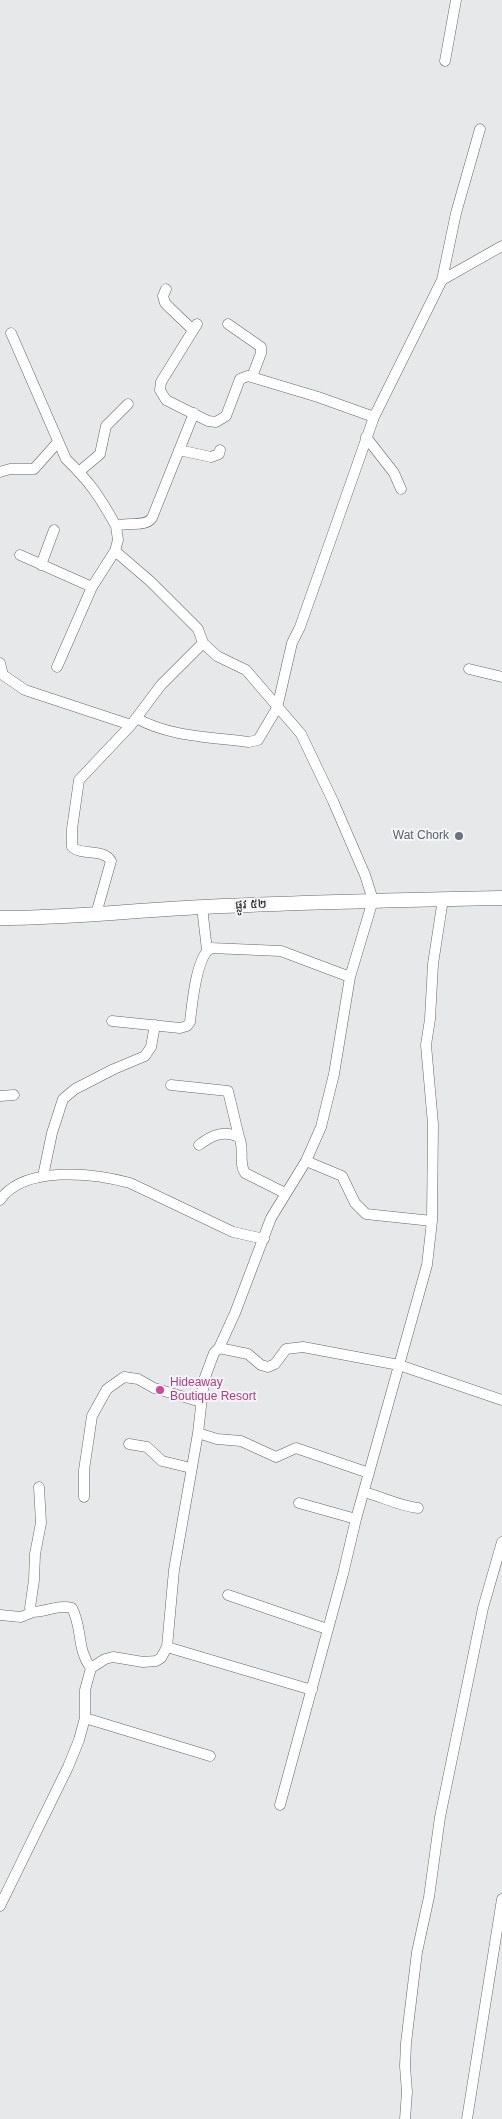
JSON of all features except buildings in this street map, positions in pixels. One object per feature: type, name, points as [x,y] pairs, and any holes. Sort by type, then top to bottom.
[{"type":"street","points":[[445,61],[456,0]]},
{"type":"street","points":[[0,663],[3,675],[25,690],[177,733],[254,742],[258,740],[276,708],[292,643],[374,417],[442,280],[456,213],[480,129]]},
{"type":"street","points":[[442,280],[502,246]]},
{"type":"street","points":[[166,290],[163,296],[165,303],[195,327],[161,382],[160,390],[166,400],[208,421],[221,420],[226,416],[240,379],[252,377],[318,397],[374,417]]},
{"type":"street","points":[[228,324],[261,347],[261,353],[252,377]]},
{"type":"street","points":[[11,333],[66,459],[80,471],[96,491],[116,526],[118,540],[115,551],[92,587],[57,667]]},
{"type":"street","points":[[80,471],[100,454],[106,426],[128,404]]},
{"type":"street","points":[[116,526],[125,523],[150,521],[194,413]]},
{"type":"street","points":[[366,437],[394,473],[401,489]]},
{"type":"street","points":[[0,472],[10,469],[34,469],[58,442]]},
{"type":"street","points":[[179,450],[212,457],[219,454],[220,450]]},
{"type":"street","points":[[41,565],[54,530]]},
{"type":"street","points":[[0,1906],[68,1767],[85,1718],[85,1690],[91,1668],[105,1659],[113,1657],[143,1662],[156,1661],[161,1658],[167,1647],[174,1570],[208,1369],[214,1353],[219,1348],[271,1218],[306,1161],[322,1127],[334,1074],[350,977],[373,900],[365,875],[330,793],[301,734],[276,708],[264,690],[246,670],[217,656],[203,644],[198,629],[150,581],[115,551]]},
{"type":"street","points":[[20,555],[92,587]]},
{"type":"street","points":[[96,914],[110,861],[103,854],[78,850],[72,847],[77,786],[82,775],[134,721],[161,685],[203,644]]},
{"type":"street","points":[[469,669],[502,677]]},
{"type":"street","name":"ផ្លូវ ៥២","points":[[0,918],[50,918],[202,907],[373,900],[502,898]]},
{"type":"street","points":[[280,1805],[343,1574],[356,1519],[427,1265],[432,1221],[433,1124],[426,1045],[430,1019],[433,964],[443,899]]},
{"type":"street","points":[[112,1021],[184,1028],[190,1022],[194,991],[207,950],[202,907]]},
{"type":"street","points":[[207,950],[216,947],[228,950],[281,952],[350,977]]},
{"type":"street","points":[[43,1176],[52,1133],[63,1099],[75,1089],[145,1056],[151,1047],[155,1025]]},
{"type":"street","points":[[171,1085],[228,1091],[242,1148],[242,1168],[245,1173],[286,1193]]},
{"type":"street","points":[[0,1096],[14,1096]]},
{"type":"street","points":[[199,1145],[216,1135],[224,1133],[239,1137]]},
{"type":"street","points":[[306,1161],[342,1176],[355,1203],[366,1214],[432,1221]]},
{"type":"street","points":[[0,1200],[7,1190],[31,1178],[43,1176],[70,1175],[122,1181],[234,1232],[264,1238]]},
{"type":"street","points":[[219,1348],[248,1354],[261,1365],[268,1366],[275,1364],[286,1349],[303,1347],[399,1365],[501,1400]]},
{"type":"street","points":[[84,1497],[84,1470],[92,1416],[107,1389],[124,1377],[138,1379],[154,1388],[201,1402]]},
{"type":"street","points":[[198,1433],[217,1439],[241,1441],[276,1457],[292,1448],[296,1448],[369,1473]]},
{"type":"street","points":[[129,1444],[147,1447],[162,1461],[191,1468]]},
{"type":"street","points":[[33,1612],[30,1608],[35,1554],[42,1516],[39,1487]]},
{"type":"street","points":[[364,1492],[404,1506],[418,1508]]},
{"type":"street","points":[[299,1503],[356,1519]]},
{"type":"street","points":[[405,2119],[407,2092],[406,2044],[417,1952],[429,1897],[440,1816],[484,1608],[502,1542]]},
{"type":"street","points":[[228,1595],[328,1629]]},
{"type":"street","points":[[0,1615],[21,1617],[33,1612],[61,1607],[72,1608],[76,1616],[81,1651],[91,1668]]},
{"type":"street","points":[[167,1647],[312,1690]]},
{"type":"street","points":[[85,1718],[210,1756]]},
{"type":"street","points":[[467,2119],[502,1899]]},
{"type":"place","name":"Wat Chork","points":[[459,836]]},
{"type":"place","name":"Hideaway Boutique Resort","points":[[160,1390]]}]
